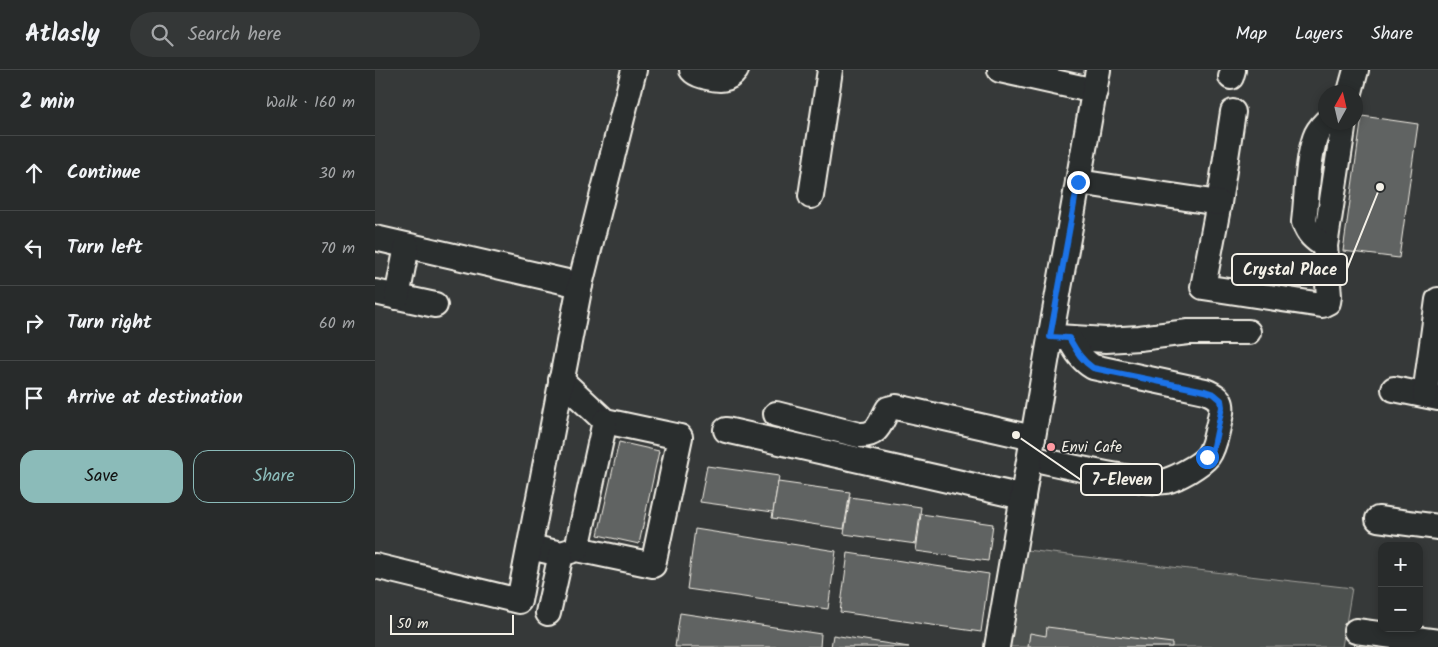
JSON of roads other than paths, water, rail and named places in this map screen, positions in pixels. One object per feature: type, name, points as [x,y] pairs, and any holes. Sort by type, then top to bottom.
[{"type":"street","points":[[375,566],[519,601],[580,285],[634,70]]},
{"type":"street","points":[[692,70],[695,74],[720,80],[730,77],[736,70]]},
{"type":"street","points":[[811,196],[830,70]]},
{"type":"street","points":[[997,647],[1031,448],[1059,337],[1078,182],[1097,80],[1000,70]]},
{"type":"street","points":[[1352,85],[1356,70]]},
{"type":"street","points":[[1233,112],[1219,203],[1203,287],[1322,305],[1328,302],[1325,246],[1343,130]]},
{"type":"street","points":[[1319,130],[1311,156],[1304,222],[1313,238],[1325,246]]},
{"type":"street","points":[[1078,182],[1219,203]]},
{"type":"street","points":[[375,238],[580,285]]},
{"type":"street","points":[[407,246],[386,294],[435,305]]},
{"type":"street","points":[[1394,388],[1431,396],[1438,300]]},
{"type":"street","points":[[1059,337],[1106,340],[1206,331],[1248,332]]},
{"type":"street","points":[[776,414],[859,435],[866,435],[878,428],[889,409],[896,407],[1031,448],[1105,474],[1151,481],[1165,481],[1185,472],[1207,457],[1214,446],[1222,407],[1221,400],[1214,394],[1093,368],[1059,337]]},
{"type":"street","points":[[530,547],[653,565],[681,437],[605,421],[561,380]]},
{"type":"street","points":[[549,613],[569,552],[605,421]]},
{"type":"street","points":[[726,430],[1023,497]]},
{"type":"street","points":[[1377,519],[1438,528]]},
{"type":"street","points":[[1356,630],[1438,642]]},
{"type":"place","name":"Crystal Place","points":[[1380,187]]},
{"type":"place","name":"7-Eleven","points":[[1016,435]]},
{"type":"place","name":"Envi Cafe","points":[[1051,447]]}]
